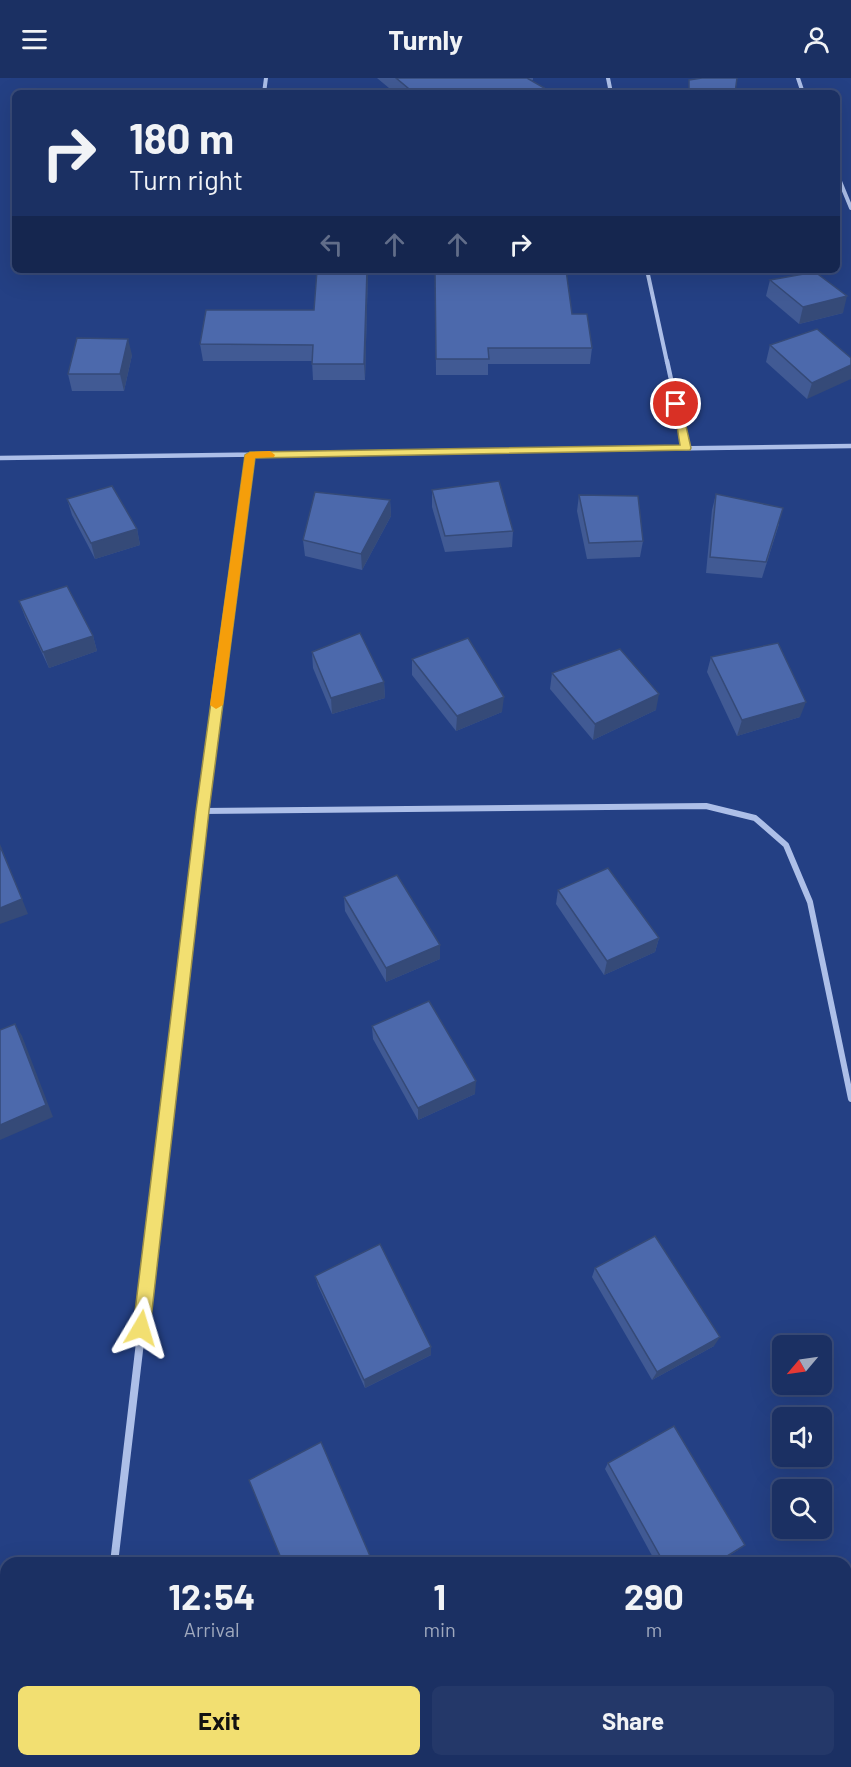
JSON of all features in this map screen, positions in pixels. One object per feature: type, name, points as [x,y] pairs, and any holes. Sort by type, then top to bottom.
[{"type":"street","points":[[840,181],[851,208]]},
{"type":"street","points":[[648,273],[686,448]]},
{"type":"street","points":[[0,458],[851,446]]},
{"type":"street","points":[[115,1557],[202,811],[250,455]]},
{"type":"street","points":[[202,811],[706,806],[754,819],[786,845],[810,902],[851,1099]]},
{"type":"building","points":[[396,78],[527,78],[548,90],[410,90]]},
{"type":"building","points":[[737,78],[735,90],[689,90],[689,80]]},
{"type":"building","points":[[317,273],[367,273],[364,364],[312,364],[313,345],[200,344],[206,310],[314,310]]},
{"type":"building","points":[[435,273],[566,273],[572,314],[587,314],[592,348],[488,348],[489,359],[436,359]]},
{"type":"building","points":[[816,273],[847,296],[803,307],[770,280]]},
{"type":"building","points":[[817,329],[851,358],[851,365],[812,383],[770,345]]},
{"type":"building","points":[[77,338],[128,339],[120,374],[68,374]]},
{"type":"building","points":[[499,481],[513,531],[445,536],[432,490]]},
{"type":"building","points":[[112,486],[137,529],[91,543],[67,499]]},
{"type":"building","points":[[315,492],[390,500],[361,554],[303,540]]},
{"type":"building","points":[[716,494],[783,508],[766,562],[710,557]]},
{"type":"building","points":[[579,495],[638,496],[643,541],[589,543]]},
{"type":"building","points":[[67,586],[93,636],[43,652],[19,601]]},
{"type":"building","points":[[360,633],[384,682],[331,698],[312,652]]},
{"type":"building","points":[[468,638],[504,697],[457,716],[412,659]]},
{"type":"building","points":[[778,643],[806,702],[742,720],[711,657]]},
{"type":"building","points":[[620,649],[659,694],[595,724],[552,673]]},
{"type":"building","points":[[0,846],[22,899],[0,908]]},
{"type":"building","points":[[608,868],[659,938],[607,961],[558,890]]},
{"type":"building","points":[[397,875],[440,945],[386,968],[344,897]]},
{"type":"building","points":[[429,1001],[476,1081],[418,1108],[372,1026]]},
{"type":"building","points":[[15,1024],[46,1105],[0,1125],[0,1030]]},
{"type":"building","points":[[655,1236],[720,1337],[657,1372],[595,1268]]},
{"type":"building","points":[[380,1244],[431,1347],[364,1380],[315,1276]]},
{"type":"building","points":[[674,1426],[745,1545],[726,1557],[661,1557],[608,1463]]},
{"type":"building","points":[[321,1442],[370,1557],[281,1557],[249,1480]]},
{"type":"slow traffic","points":[[216,705],[250,455],[270,455]]},
{"type":"route","points":[[141,1328],[202,811],[250,455],[686,448],[676,404]]}]
